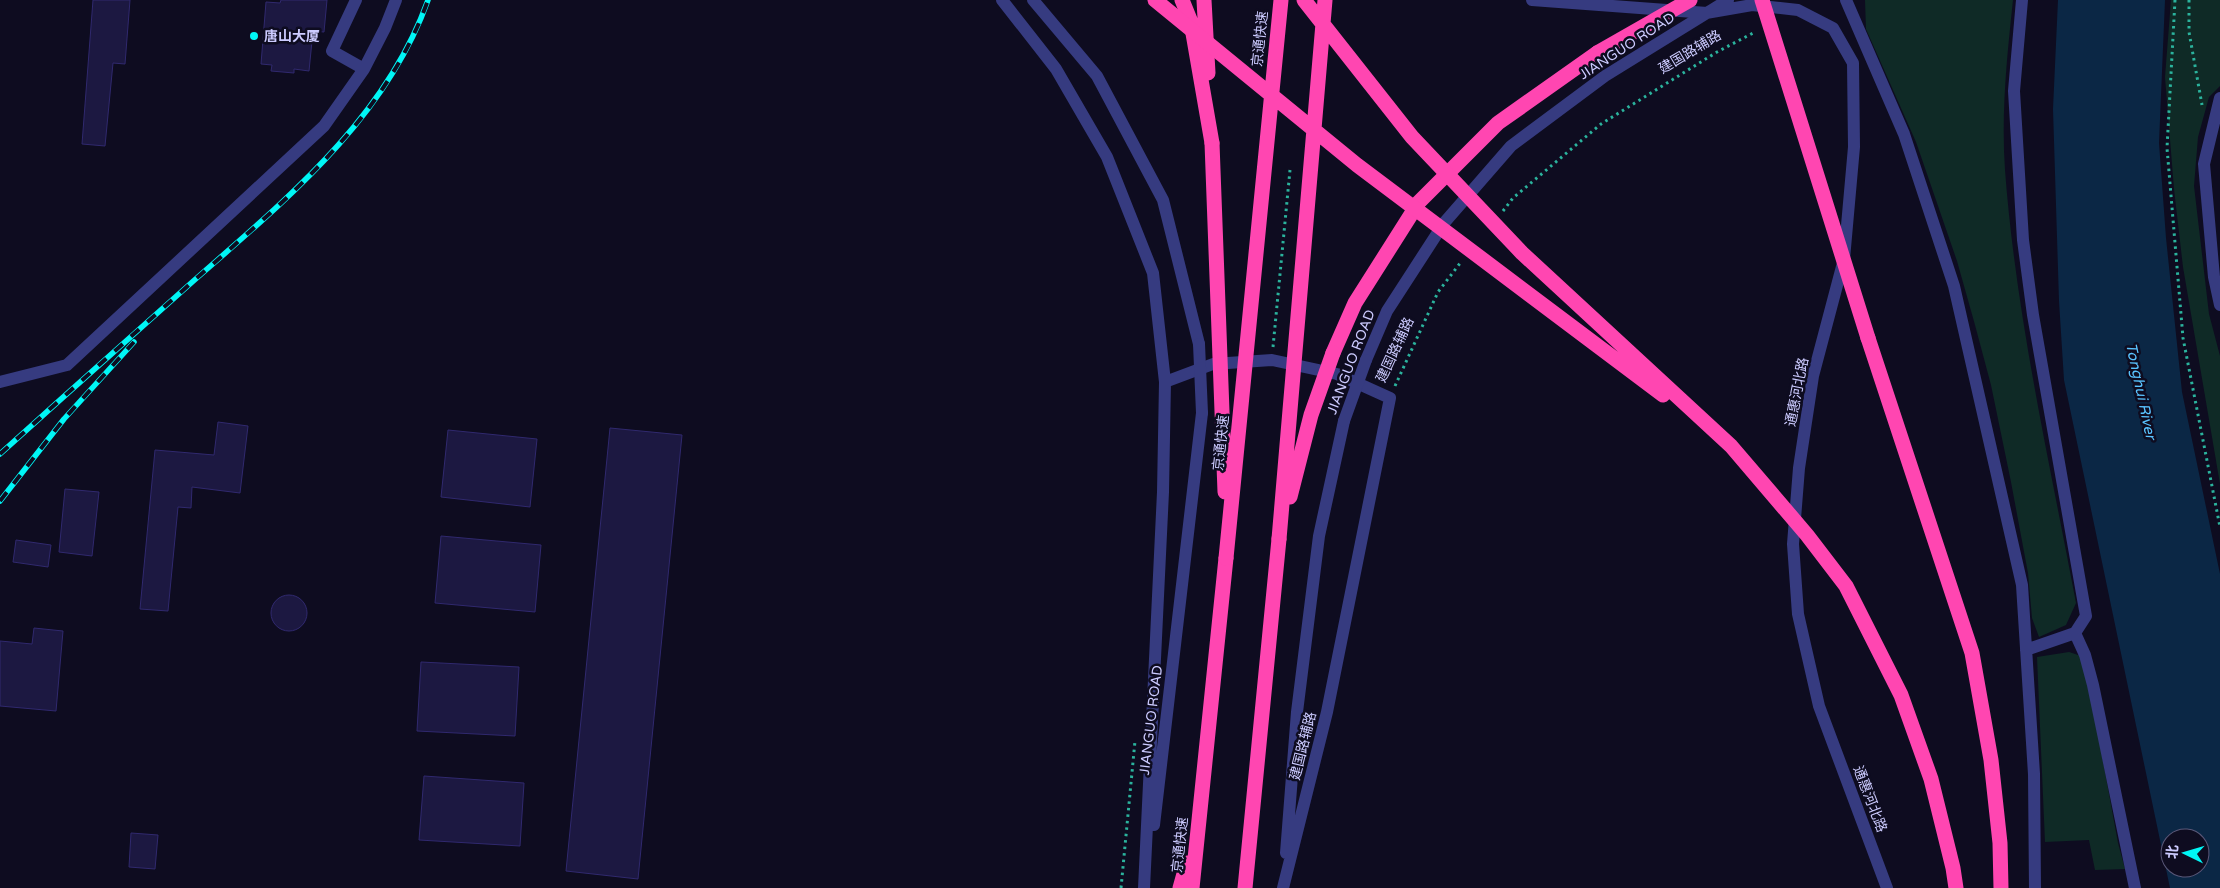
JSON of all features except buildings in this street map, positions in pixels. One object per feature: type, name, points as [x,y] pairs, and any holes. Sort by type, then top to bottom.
[{"type":"highway","points":[[1156,0],[1357,165],[1731,446]]},
{"type":"highway","points":[[1182,0],[1191,22],[1212,143]]},
{"type":"highway","points":[[1204,0],[1221,347],[1226,558]]},
{"type":"highway","name":"京通快速","points":[[1192,888],[1281,0]]},
{"type":"highway","points":[[1304,0],[1412,137],[1522,253],[1731,446],[1807,535],[1846,586],[1901,695],[1927,769],[1953,868],[1956,888]]},
{"type":"highway","points":[[1245,888],[1279,540],[1325,0]]},
{"type":"highway","points":[[1279,540],[1311,415],[1332,353],[1356,303],[1419,202],[1498,123],[1597,53],[1690,0]]},
{"type":"highway","points":[[1762,0],[1868,338],[1972,653],[1992,760],[2000,843],[2001,888]]},
{"type":"highway","points":[[1180,888],[1198,826]]},
{"type":"street","points":[[356,0],[332,51],[364,69]]},
{"type":"street","points":[[0,382],[67,365],[324,126],[364,69],[385,28],[396,0]]},
{"type":"street","points":[[1002,0],[1056,70],[1107,157],[1153,273],[1166,382],[1164,492],[1145,888]]},
{"type":"street","name":"JIANGUO ROAD","points":[[1033,0],[1097,76],[1162,200],[1198,344],[1202,413],[1145,888]]},
{"type":"street","points":[[1532,0],[1706,13],[1747,0]]},
{"type":"street","name":"JIANGUO ROAD","points":[[1283,888],[1297,712],[1319,536],[1344,421],[1366,360],[1387,311],[1444,223],[1511,146],[1605,76],[1728,0]]},
{"type":"street","points":[[1846,0],[1904,134],[1954,286],[2022,585],[2034,774],[2035,888]]},
{"type":"street","points":[[2022,0],[2014,91],[2023,240],[2033,315],[2086,616],[2075,632],[2026,650]]},
{"type":"street","name":"通惠河北路","points":[[1706,13],[1752,6],[1798,10],[1834,28],[1853,63],[1854,146],[1844,258],[1813,376],[1799,468],[1793,544],[1798,614],[1819,706],[1887,888]]},
{"type":"street","points":[[2220,98],[2204,164],[2214,277],[2220,305]]},
{"type":"street","points":[[1166,382],[1213,364],[1272,360],[1337,374],[1390,398]]},
{"type":"street","name":"建国路辅路","points":[[1283,888],[1327,712],[1390,398]]},
{"type":"street","points":[[2075,632],[2085,655],[2093,685],[2135,888]]},
{"type":"path","points":[[2175,0],[2167,148],[2183,338],[2220,527]]},
{"type":"path","points":[[2189,0],[2189,32],[2203,110]]},
{"type":"path","name":"建国路辅路","points":[[1500,213],[1513,198],[1601,124],[1717,52],[1758,31]]},
{"type":"path","points":[[1272,360],[1290,170]]},
{"type":"path","name":"建国路辅路","points":[[1390,398],[1438,292],[1463,260]]},
{"type":"green space","points":[[1865,0],[2013,0],[2004,106],[2005,170],[2010,225],[2034,387],[2076,603],[2066,625],[2039,637],[2032,618],[2028,573],[2011,482],[1991,385],[1975,325],[1957,261],[1916,142],[1866,29]]},
{"type":"green space","points":[[2171,0],[2220,0],[2220,86],[2209,97],[2198,137],[2194,186],[2209,314],[2220,356],[2220,484],[2183,267],[2174,189],[2165,77]]},
{"type":"green space","points":[[2069,652],[2084,657],[2118,843],[2125,869],[2095,870],[2089,840],[2045,842],[2037,657]]},
{"type":"water","name":"Tonghui River","points":[[2058,0],[2165,0],[2159,143],[2166,238],[2182,392],[2220,574],[2220,888],[2170,888],[2168,878],[2210,878],[2210,828],[2160,828],[2160,840],[2064,380],[2059,301],[2053,109]]},
{"type":"railway","points":[[0,454],[260,222],[328,157],[386,84],[409,44],[428,0]]},
{"type":"railway","points":[[0,501],[64,419],[134,342]]},
{"type":"place","name":"唐山大厦","points":[[254,36]]}]
